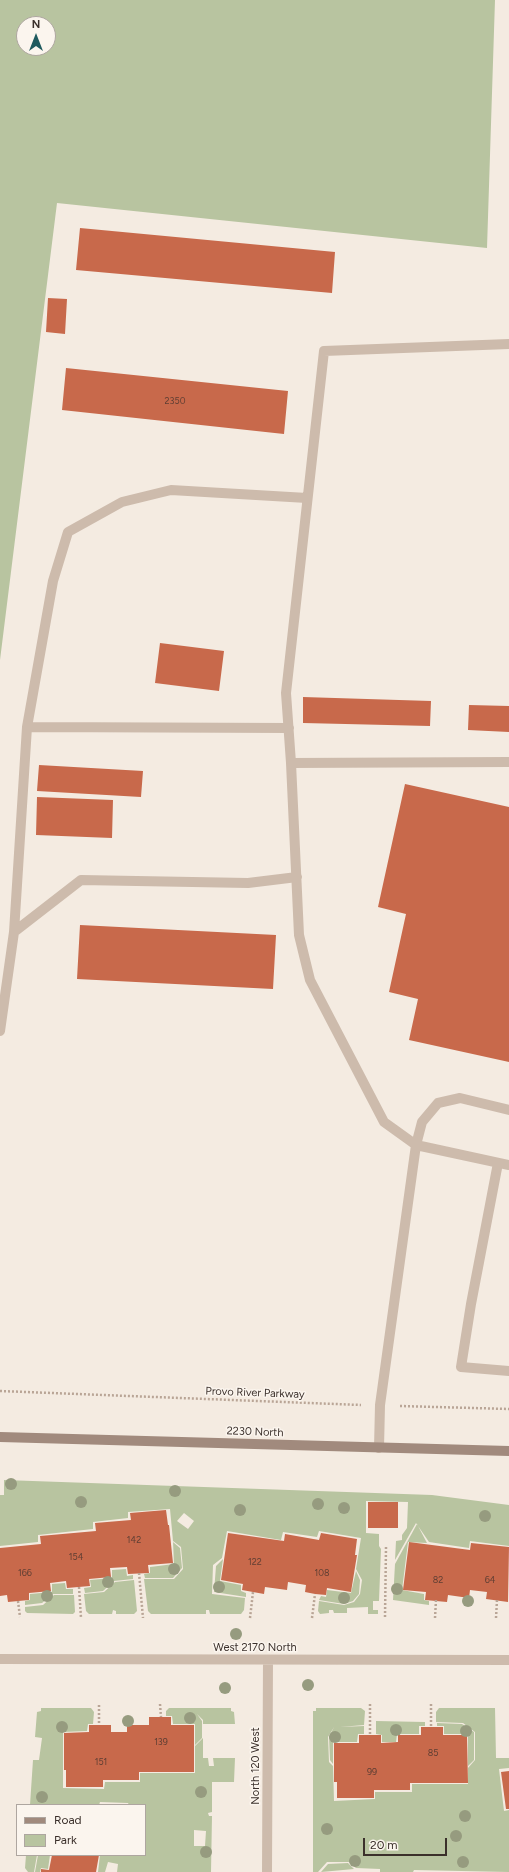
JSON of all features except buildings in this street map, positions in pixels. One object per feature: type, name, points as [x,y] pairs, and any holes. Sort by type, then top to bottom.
[{"type":"main road","name":"2230 North","points":[[0,1437],[509,1451]]},
{"type":"street","points":[[509,344],[324,350],[286,693],[291,762],[299,935],[310,980],[384,1122],[416,1145],[509,1165]]},
{"type":"street","points":[[0,1031],[14,932],[27,727],[53,581],[68,532],[122,502],[172,490],[307,498]]},
{"type":"street","points":[[27,727],[288,728]]},
{"type":"street","points":[[291,762],[509,762]]},
{"type":"street","points":[[14,932],[81,880],[248,883],[297,877]]},
{"type":"street","points":[[379,1448],[380,1405],[416,1145],[422,1122],[438,1103],[460,1098],[509,1110]]},
{"type":"street","points":[[498,1163],[472,1296],[462,1367],[509,1371]]},
{"type":"street","name":"West 2170 North","points":[[0,1659],[509,1660]]},
{"type":"street","name":"North 120 West","points":[[267,1872],[268,1660]]},
{"type":"path","name":"Provo River Parkway","points":[[0,1391],[509,1409]]},
{"type":"path","points":[[385,1617],[386,1547]]},
{"type":"path","points":[[139,1573],[143,1618]]},
{"type":"path","points":[[79,1588],[81,1618]]},
{"type":"path","points":[[250,1618],[253,1592]]},
{"type":"path","points":[[312,1618],[315,1594]]},
{"type":"path","points":[[435,1618],[436,1600]]},
{"type":"path","points":[[496,1618],[497,1600]]},
{"type":"path","points":[[18,1601],[20,1617]]},
{"type":"path","points":[[99,1704],[99,1725]]},
{"type":"path","points":[[160,1704],[161,1717]]},
{"type":"path","points":[[370,1704],[370,1735]]},
{"type":"path","points":[[431,1704],[431,1727]]},
{"type":"green space","points":[[0,0],[495,0],[487,248],[57,203],[0,660]]},
{"type":"green space","points":[[4,1480],[432,1495],[509,1505],[509,1546],[470,1541],[469,1548],[429,1542],[416,1523],[395,1560],[396,1541],[402,1540],[402,1535],[407,1528],[408,1502],[366,1501],[366,1533],[379,1534],[379,1546],[381,1549],[379,1601],[373,1601],[373,1610],[378,1610],[378,1614],[368,1614],[368,1607],[347,1608],[347,1613],[334,1613],[333,1610],[329,1610],[329,1613],[320,1614],[318,1611],[319,1601],[344,1605],[354,1602],[360,1594],[362,1580],[356,1569],[361,1538],[319,1531],[317,1537],[283,1532],[281,1540],[227,1531],[222,1558],[213,1565],[212,1594],[245,1598],[244,1610],[241,1614],[210,1614],[209,1610],[206,1610],[206,1614],[151,1614],[148,1611],[144,1579],[174,1579],[183,1569],[181,1547],[173,1541],[170,1509],[128,1512],[128,1518],[93,1522],[93,1529],[38,1535],[38,1542],[0,1546],[0,1495],[4,1495]],"holes":[[[184,1513],[194,1521],[188,1529],[177,1521]]]},
{"type":"green space","points":[[417,1524],[427,1543],[408,1542],[402,1590],[424,1594],[424,1600],[429,1601],[429,1605],[393,1600],[395,1564]]},
{"type":"green space","points":[[173,1542],[180,1548],[182,1568],[173,1578],[145,1578],[144,1574],[150,1573],[150,1567],[174,1564]]},
{"type":"green space","points":[[223,1559],[220,1581],[241,1585],[241,1591],[246,1593],[246,1597],[214,1592],[216,1566]]},
{"type":"green space","points":[[126,1569],[127,1576],[133,1575],[133,1579],[114,1581],[103,1591],[85,1593],[84,1588],[91,1587],[90,1580],[112,1578],[112,1570]]},
{"type":"green space","points":[[356,1571],[360,1580],[359,1594],[353,1601],[344,1604],[319,1600],[321,1596],[326,1597],[327,1590],[351,1593]]},
{"type":"green space","points":[[134,1580],[137,1611],[134,1614],[116,1614],[116,1611],[113,1610],[112,1614],[89,1614],[86,1611],[84,1594],[104,1592],[115,1582]]},
{"type":"green space","points":[[65,1583],[66,1589],[73,1589],[73,1594],[53,1594],[42,1603],[25,1605],[25,1601],[30,1600],[30,1594],[52,1592],[52,1584]]},
{"type":"green space","points":[[54,1595],[74,1595],[75,1612],[73,1614],[27,1613],[25,1611],[25,1607],[43,1605]]},
{"type":"green space","points":[[41,1708],[91,1708],[94,1712],[93,1724],[88,1724],[87,1731],[63,1732],[63,1788],[104,1789],[105,1782],[140,1782],[140,1773],[195,1773],[195,1746],[203,1738],[203,1758],[208,1758],[209,1766],[214,1766],[213,1758],[235,1758],[234,1782],[212,1782],[212,1812],[208,1813],[209,1816],[212,1816],[211,1872],[117,1872],[118,1864],[108,1862],[105,1872],[98,1872],[100,1856],[146,1856],[146,1804],[100,1802],[99,1804],[30,1804],[33,1760],[39,1760],[42,1738],[35,1737],[37,1712],[41,1711]],"holes":[[[194,1830],[206,1831],[205,1846],[194,1846]]]},
{"type":"green space","points":[[169,1708],[231,1708],[231,1711],[234,1712],[235,1724],[203,1724],[203,1720],[197,1714],[202,1721],[202,1738],[195,1745],[195,1724],[173,1724],[172,1716],[166,1716],[166,1711]]},
{"type":"green space","points":[[316,1708],[361,1708],[365,1711],[364,1725],[340,1727],[364,1726],[364,1734],[358,1734],[357,1742],[333,1742],[333,1764],[330,1760],[329,1737],[334,1727],[328,1737],[329,1762],[333,1766],[334,1801],[375,1799],[375,1792],[412,1792],[412,1784],[468,1784],[468,1768],[475,1760],[475,1732],[463,1723],[436,1722],[436,1712],[439,1708],[495,1708],[496,1758],[509,1758],[509,1768],[499,1769],[504,1811],[509,1810],[509,1872],[414,1870],[413,1872],[380,1872],[380,1869],[356,1868],[349,1862],[327,1862],[318,1872],[313,1872],[313,1711],[316,1711]]},
{"type":"green space","points":[[376,1721],[425,1722],[425,1726],[419,1726],[419,1734],[397,1734],[396,1742],[382,1742],[382,1735],[376,1734]]},
{"type":"green space","points":[[437,1723],[462,1724],[474,1732],[474,1760],[468,1766],[468,1734],[444,1734],[444,1726],[437,1726]]},
{"type":"green space","points":[[26,1856],[37,1856],[34,1872],[28,1872],[25,1868]]},
{"type":"green space","points":[[38,1856],[50,1856],[48,1869],[41,1868],[40,1872],[35,1872]]},
{"type":"green space","points":[[348,1863],[354,1869],[321,1872],[328,1864]]}]
